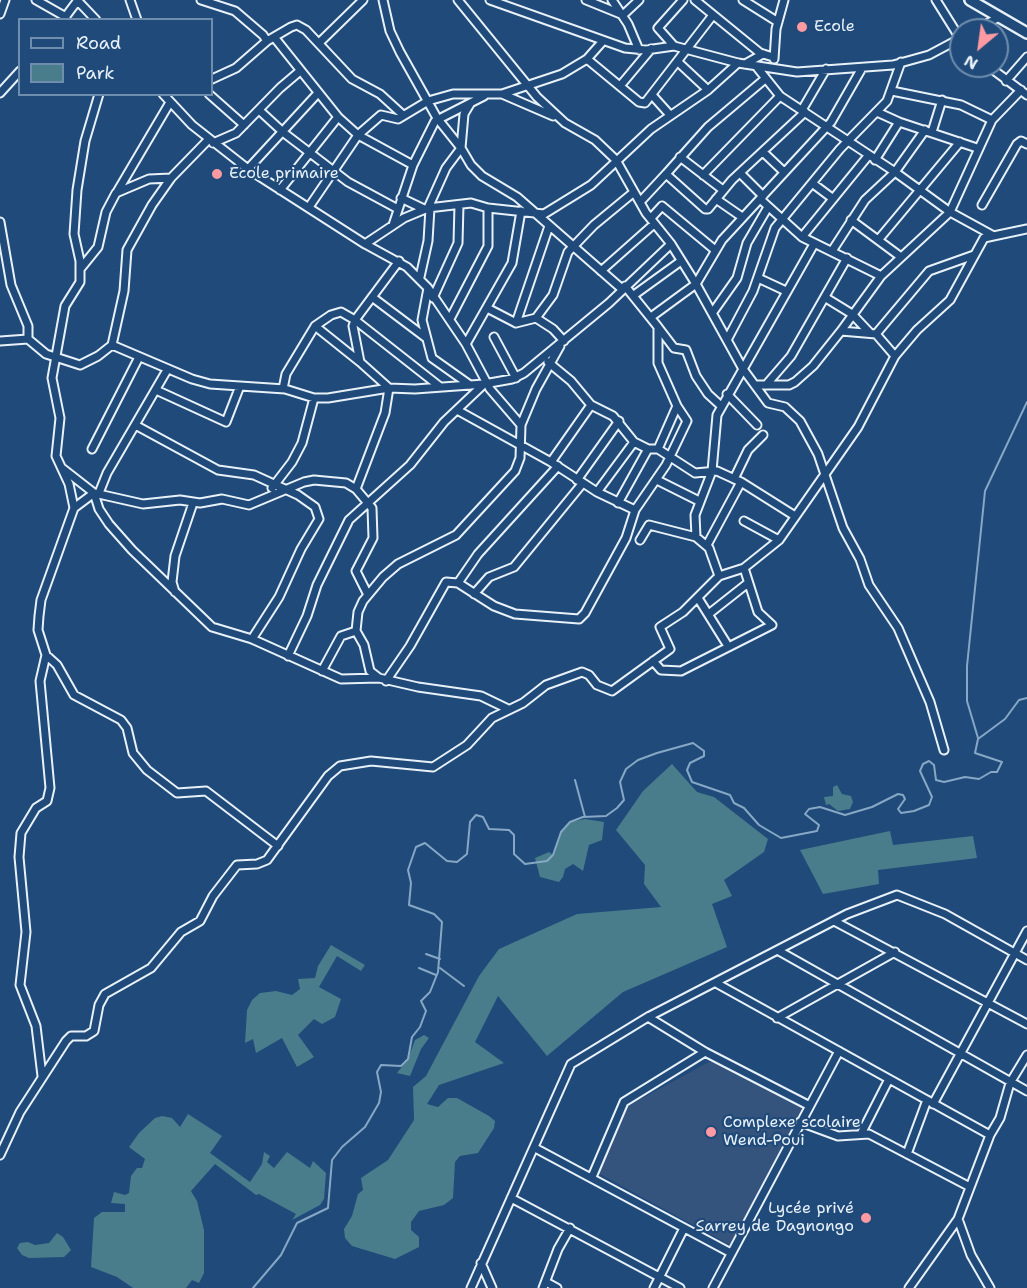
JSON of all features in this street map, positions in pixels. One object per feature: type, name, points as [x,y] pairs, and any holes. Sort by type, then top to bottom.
[{"type":"street","points":[[0,14],[5,0]]},
{"type":"street","points":[[36,0],[65,18],[78,0],[94,18]]},
{"type":"street","points":[[130,0],[136,18]]},
{"type":"street","points":[[201,0],[235,11],[267,41]]},
{"type":"street","points":[[319,43],[363,0]]},
{"type":"street","points":[[383,0],[390,31],[437,118],[476,171],[506,188],[572,247],[634,295],[674,348],[686,350],[696,376],[720,405]]},
{"type":"street","points":[[458,0],[527,87],[565,123]]},
{"type":"street","points":[[490,0],[603,41],[639,50],[674,46],[741,64],[776,70],[861,68],[929,55],[949,45]]},
{"type":"street","points":[[586,0],[623,15]]},
{"type":"street","points":[[612,0],[623,15],[639,50]]},
{"type":"street","points":[[623,15],[639,0]]},
{"type":"street","points":[[674,46],[658,28],[682,0]]},
{"type":"street","points":[[695,0],[763,54],[773,57]]},
{"type":"street","points":[[743,0],[778,22]]},
{"type":"street","points":[[776,70],[773,57],[784,0]]},
{"type":"street","points":[[936,0],[949,20]]},
{"type":"street","points":[[976,1],[1027,33]]},
{"type":"street","points":[[587,59],[642,104],[689,49],[714,15]]},
{"type":"street","points":[[213,79],[236,68],[267,41],[297,26],[319,43],[352,79],[380,94],[403,115]]},
{"type":"street","points":[[274,37],[338,117],[358,135],[413,165]]},
{"type":"street","points":[[309,207],[335,172],[358,135],[381,115],[394,119],[428,101],[453,94],[502,94],[550,80],[587,59],[603,41]]},
{"type":"street","points":[[620,86],[652,48]]},
{"type":"street","points":[[365,244],[393,225],[427,208],[471,203],[488,208],[538,215],[555,208],[591,184],[670,115],[708,90],[741,64],[763,54]]},
{"type":"street","points":[[1006,81],[1027,57]]},
{"type":"street","points":[[678,62],[708,90]]},
{"type":"street","points":[[727,340],[759,278],[773,232],[847,141],[877,112],[892,91],[901,62]]},
{"type":"street","points":[[756,66],[780,96],[896,172],[950,212],[992,235],[1005,236],[1027,229]]},
{"type":"street","points":[[651,317],[696,284],[715,250],[742,217],[826,126],[844,102],[861,68]]},
{"type":"street","points":[[666,174],[705,209],[803,111],[826,69]]},
{"type":"street","points":[[0,341],[28,339],[46,354],[80,364],[98,356],[112,345],[124,291],[128,250],[152,205],[171,178],[211,141],[231,137],[300,71]]},
{"type":"street","points":[[0,93],[18,72]]},
{"type":"street","points":[[755,385],[789,385],[801,378],[841,331],[881,276],[950,212],[977,148],[992,120],[1024,92],[1002,78]]},
{"type":"street","points":[[640,202],[708,127],[765,79]]},
{"type":"street","points":[[892,91],[966,106],[992,120]]},
{"type":"street","points":[[248,169],[284,133],[318,93]]},
{"type":"street","points":[[502,94],[540,109],[595,140],[616,160],[652,221],[671,244],[696,284],[743,369],[770,404],[786,407],[800,421],[818,454],[843,528],[860,559],[869,585],[898,628],[930,702],[944,750]]},
{"type":"street","points":[[651,94],[670,115]]},
{"type":"street","points":[[393,225],[413,165],[437,118],[486,95]]},
{"type":"street","points":[[42,1076],[36,1026],[20,985],[26,932],[19,868],[21,833],[36,808],[47,801],[50,788],[40,681],[46,656],[38,630],[41,600],[74,508],[69,484],[55,451],[60,418],[52,378],[65,306],[80,282],[81,268],[74,234],[77,190],[85,141],[98,96]]},
{"type":"street","points":[[164,96],[169,104],[211,141],[248,169],[365,244],[399,261],[420,277],[466,344],[485,383],[521,425]]},
{"type":"street","points":[[211,96],[244,125]]},
{"type":"street","points":[[703,175],[780,96]]},
{"type":"street","points":[[832,251],[850,220],[875,189],[896,172],[928,131],[942,100]]},
{"type":"street","points":[[81,268],[98,247],[106,212],[169,104]]},
{"type":"street","points":[[420,277],[428,241],[427,208],[446,168],[461,148],[463,118],[470,104]]},
{"type":"street","points":[[259,110],[284,133],[335,172],[361,190],[398,209]]},
{"type":"street","points":[[877,112],[899,122],[977,148]]},
{"type":"street","points":[[280,190],[338,117]]},
{"type":"street","points":[[802,237],[832,198],[872,158],[899,122]]},
{"type":"street","points":[[982,205],[1017,144],[1021,141],[1027,144]]},
{"type":"street","points":[[879,239],[960,142]]},
{"type":"street","points":[[764,152],[784,172]]},
{"type":"street","points":[[680,157],[723,190]]},
{"type":"street","points":[[740,173],[768,207],[802,237],[881,276]]},
{"type":"street","points":[[116,194],[149,179],[171,178]]},
{"type":"street","points":[[812,183],[832,198]]},
{"type":"street","points":[[487,309],[516,323],[536,318],[554,295],[564,263],[572,247],[634,192]]},
{"type":"street","points":[[401,198],[427,208]]},
{"type":"street","points":[[716,199],[742,217]]},
{"type":"street","points":[[425,310],[434,296],[458,243],[459,204]]},
{"type":"street","points":[[601,271],[652,221],[662,206],[715,250]]},
{"type":"street","points":[[713,312],[737,278],[747,243],[768,207]]},
{"type":"street","points":[[450,319],[488,246],[488,208]]},
{"type":"street","points":[[466,344],[512,263],[520,211]]},
{"type":"street","points":[[850,220],[901,257]]},
{"type":"street","points":[[0,222],[11,285],[28,326],[28,339]]},
{"type":"street","points":[[516,323],[549,226]]},
{"type":"street","points":[[0,1155],[20,1112],[66,1041],[71,1036],[86,1036],[94,1031],[99,1005],[105,994],[151,968],[181,932],[200,921],[213,896],[237,865],[264,862],[328,776],[340,766],[371,761],[433,767],[467,745],[492,718],[533,696],[546,685],[582,672],[589,675],[597,685],[612,691],[670,649],[660,628],[698,598],[719,576],[744,568],[779,540],[858,427],[895,356],[917,330],[950,300],[984,238],[992,235]]},
{"type":"street","points":[[112,345],[167,369],[210,384],[283,389],[314,398],[328,398],[389,387],[415,389],[470,385],[516,378],[544,358],[671,244]]},
{"type":"street","points":[[696,537],[695,515],[712,471],[720,405],[814,244]]},
{"type":"street","points":[[873,333],[929,271],[974,255]]},
{"type":"street","points":[[766,385],[791,356],[847,258]]},
{"type":"street","points":[[360,362],[353,334],[355,320],[399,261]]},
{"type":"street","points":[[634,295],[681,261]]},
{"type":"street","points":[[759,278],[786,291]]},
{"type":"street","points":[[428,288],[422,320],[424,337],[432,358],[470,385]]},
{"type":"street","points":[[372,297],[424,337]]},
{"type":"street","points":[[826,298],[852,314],[895,356]]},
{"type":"street","points":[[283,389],[285,374],[315,326],[331,315],[341,312],[355,320],[439,386]]},
{"type":"street","points":[[536,318],[553,329],[563,341]]},
{"type":"street","points":[[315,326],[389,387]]},
{"type":"street","points":[[382,680],[410,646],[444,583],[458,583],[474,594],[515,614],[580,619],[626,538],[635,510],[657,480],[687,421],[677,406],[658,363],[658,327]]},
{"type":"street","points":[[841,331],[873,333]]},
{"type":"street","points":[[494,337],[516,378]]},
{"type":"street","points":[[382,680],[370,671],[364,645],[356,631],[358,612],[368,593],[398,564],[462,530],[515,471],[521,445],[521,425],[536,389],[563,341]]},
{"type":"street","points":[[92,449],[139,357]]},
{"type":"street","points":[[544,358],[570,381],[591,405],[619,420],[634,442],[648,449],[658,449],[695,473],[712,471],[737,480],[795,516]]},
{"type":"street","points":[[74,508],[96,493],[137,426],[167,369]]},
{"type":"street","points":[[288,656],[307,616],[317,585],[347,524],[410,465],[457,410],[485,383]]},
{"type":"street","points":[[156,390],[226,422],[240,386]]},
{"type":"street","points":[[356,489],[385,413],[389,387]]},
{"type":"street","points":[[727,394],[757,425]]},
{"type":"street","points":[[268,496],[273,485],[292,462],[302,443],[314,398]]},
{"type":"street","points":[[551,462],[591,405]]},
{"type":"street","points":[[658,449],[677,406]]},
{"type":"street","points":[[457,410],[558,466],[579,482],[635,510]]},
{"type":"street","points":[[474,594],[489,577],[514,567],[579,482],[619,420]]},
{"type":"street","points":[[137,426],[184,454],[218,470],[254,475],[287,490],[315,507],[319,519],[301,549],[279,597],[252,639]]},
{"type":"street","points":[[706,545],[737,480],[748,450],[763,435]]},
{"type":"street","points":[[597,492],[634,442]]},
{"type":"street","points":[[618,503],[648,449]]},
{"type":"street","points":[[458,583],[478,554],[558,466]]},
{"type":"street","points":[[62,468],[96,493],[142,504],[180,500],[193,503],[222,499],[249,504],[314,480],[338,482],[356,489],[368,502],[374,519],[372,538],[357,571],[368,593]]},
{"type":"street","points":[[657,480],[699,501]]},
{"type":"street","points":[[96,493],[99,509],[109,524],[162,582],[212,627],[252,639],[346,680],[382,680],[481,696],[508,709]]},
{"type":"street","points":[[175,592],[172,574],[175,556],[193,503]]},
{"type":"street","points":[[744,521],[779,540]]},
{"type":"street","points":[[640,540],[649,525],[696,537],[706,545],[719,576]]},
{"type":"street","points":[[653,661],[661,670],[674,672],[772,625],[760,617],[744,568]]},
{"type":"street","points":[[710,614],[748,583]]},
{"type":"street","points":[[698,598],[728,646]]},
{"type":"street","points":[[322,671],[341,636],[356,631]]},
{"type":"street","points":[[46,656],[57,665],[74,695],[121,720],[127,728],[133,753],[147,771],[177,793],[206,791],[278,846]]},
{"type":"street","points":[[471,1288],[571,1064],[648,1017],[834,921],[893,896],[901,896],[945,914],[1027,960]]},
{"type":"street","points":[[834,921],[896,952],[1027,1024]]},
{"type":"street","points":[[906,1154],[930,1102],[961,1052],[1027,931]]},
{"type":"street","points":[[779,951],[1027,1091]]},
{"type":"street","points":[[777,1018],[896,952]]},
{"type":"street","points":[[716,983],[990,1135]]},
{"type":"street","points":[[648,1017],[705,1052],[808,1105]]},
{"type":"street","points":[[713,1288],[808,1105],[839,1051]]},
{"type":"street","points":[[592,1177],[624,1102],[705,1052]]},
{"type":"street","points":[[909,1288],[958,1219],[990,1135],[1000,1118],[1010,1083],[1027,1055]]},
{"type":"street","points":[[862,1132],[889,1079]]},
{"type":"street","points":[[800,1122],[838,1136],[862,1132],[970,1187]]},
{"type":"street","points":[[535,1148],[731,1253]]},
{"type":"street","points":[[511,1198],[680,1288]]},
{"type":"street","points":[[958,1219],[971,1255],[987,1286]]},
{"type":"street","points":[[557,1288],[544,1285],[558,1249],[570,1228]]},
{"type":"street","points":[[654,1288],[684,1228]]},
{"type":"street","points":[[481,1263],[492,1288]]},
{"type":"shaded area","points":[[709,1062],[714,1062],[801,1107],[802,1112],[733,1243],[728,1244],[598,1173],[626,1107]]},
{"type":"green space","points":[[672,764],[697,792],[714,797],[768,839],[764,852],[724,880],[732,896],[712,904],[727,947],[623,992],[547,1056],[498,996],[475,1042],[504,1063],[439,1085],[427,1104],[438,1107],[448,1098],[457,1098],[489,1116],[495,1121],[494,1128],[478,1153],[460,1156],[455,1162],[453,1198],[444,1205],[419,1211],[411,1222],[411,1230],[419,1237],[419,1247],[395,1259],[352,1246],[345,1238],[344,1229],[352,1216],[358,1194],[363,1190],[361,1178],[388,1160],[414,1120],[413,1087],[426,1076],[479,976],[499,949],[577,914],[661,907],[644,884],[645,865],[616,830],[643,791]]},
{"type":"green space","points":[[837,785],[842,794],[851,796],[853,802],[850,809],[838,811],[829,804],[826,805],[824,797],[833,796],[833,787]]},
{"type":"green space","points":[[585,819],[604,822],[602,840],[589,845],[583,871],[573,864],[565,869],[559,882],[540,877],[535,858],[549,852],[553,855],[561,832],[570,822]]},
{"type":"green space","points":[[890,831],[893,845],[973,836],[977,858],[878,870],[879,884],[823,894],[800,850]]},
{"type":"green space","points":[[331,945],[365,965],[361,971],[337,956],[319,987],[341,999],[335,1017],[322,1024],[314,1019],[298,1035],[314,1057],[297,1067],[282,1038],[256,1053],[253,1039],[245,1043],[247,1010],[252,1000],[260,993],[276,991],[292,995],[300,989],[298,979],[315,978],[318,966]]},
{"type":"green space","points":[[424,1035],[429,1038],[421,1049],[410,1076],[397,1073],[408,1059],[415,1040]]},
{"type":"green space","points":[[188,1114],[222,1136],[210,1153],[250,1182],[262,1164],[264,1152],[270,1156],[267,1162],[274,1168],[287,1152],[310,1168],[313,1161],[326,1173],[324,1199],[320,1205],[292,1220],[296,1214],[259,1194],[256,1195],[215,1164],[191,1191],[197,1201],[204,1230],[204,1273],[199,1283],[192,1280],[186,1288],[133,1288],[117,1277],[91,1267],[94,1218],[102,1212],[125,1212],[125,1204],[111,1203],[114,1192],[125,1195],[129,1193],[131,1176],[137,1168],[142,1168],[145,1159],[129,1147],[139,1133],[155,1118],[162,1116],[172,1118],[180,1127]]},
{"type":"green space","points":[[57,1233],[63,1237],[71,1250],[64,1257],[29,1258],[22,1255],[17,1248],[20,1243],[28,1242],[35,1245],[49,1243]]},
{"type":"waterway","points":[[978,738],[967,701],[967,666],[985,491],[1027,402]]},
{"type":"waterway","points":[[253,1288],[281,1255],[297,1223],[328,1208],[332,1160],[342,1147],[365,1127],[379,1103],[381,1092],[377,1072],[381,1065],[401,1066],[408,1059],[412,1037],[420,1027],[426,1011],[421,1001],[430,992],[438,972],[442,922],[434,914],[409,905],[411,883],[408,870],[416,847],[425,843],[447,861],[457,862],[467,854],[470,822],[476,815],[483,817],[489,829],[509,830],[514,835],[514,854],[525,864],[547,861],[553,855],[561,832],[570,822],[583,817],[606,816],[624,800],[620,782],[626,769],[638,760],[693,743],[704,751],[704,756],[690,763],[687,770],[692,782],[730,795],[734,803],[744,808],[759,825],[781,838],[817,831],[819,825],[805,814],[809,809],[820,807],[845,815],[872,807],[898,794],[903,795],[905,799],[898,809],[901,813],[914,811],[929,805],[932,797],[920,771],[923,764],[929,761],[934,765],[936,780],[944,782],[965,777],[979,779],[991,772],[997,772],[1002,762],[975,753],[978,739],[1005,719],[1019,700],[1027,698]]},
{"type":"waterway","points":[[575,780],[585,817]]},
{"type":"waterway","points":[[426,954],[440,959]]},
{"type":"waterway","points":[[419,968],[436,975]]},
{"type":"waterway","points":[[440,968],[464,986]]},
{"type":"place","name":"Ecole","points":[[802,27]]},
{"type":"place","name":"Ecole primaire","points":[[217,174]]},
{"type":"place","name":"Complexe scolaire Wend-Poui","points":[[711,1132]]},
{"type":"place","name":"Lycée privé Sarrey de Dagnongo","points":[[866,1218]]}]
